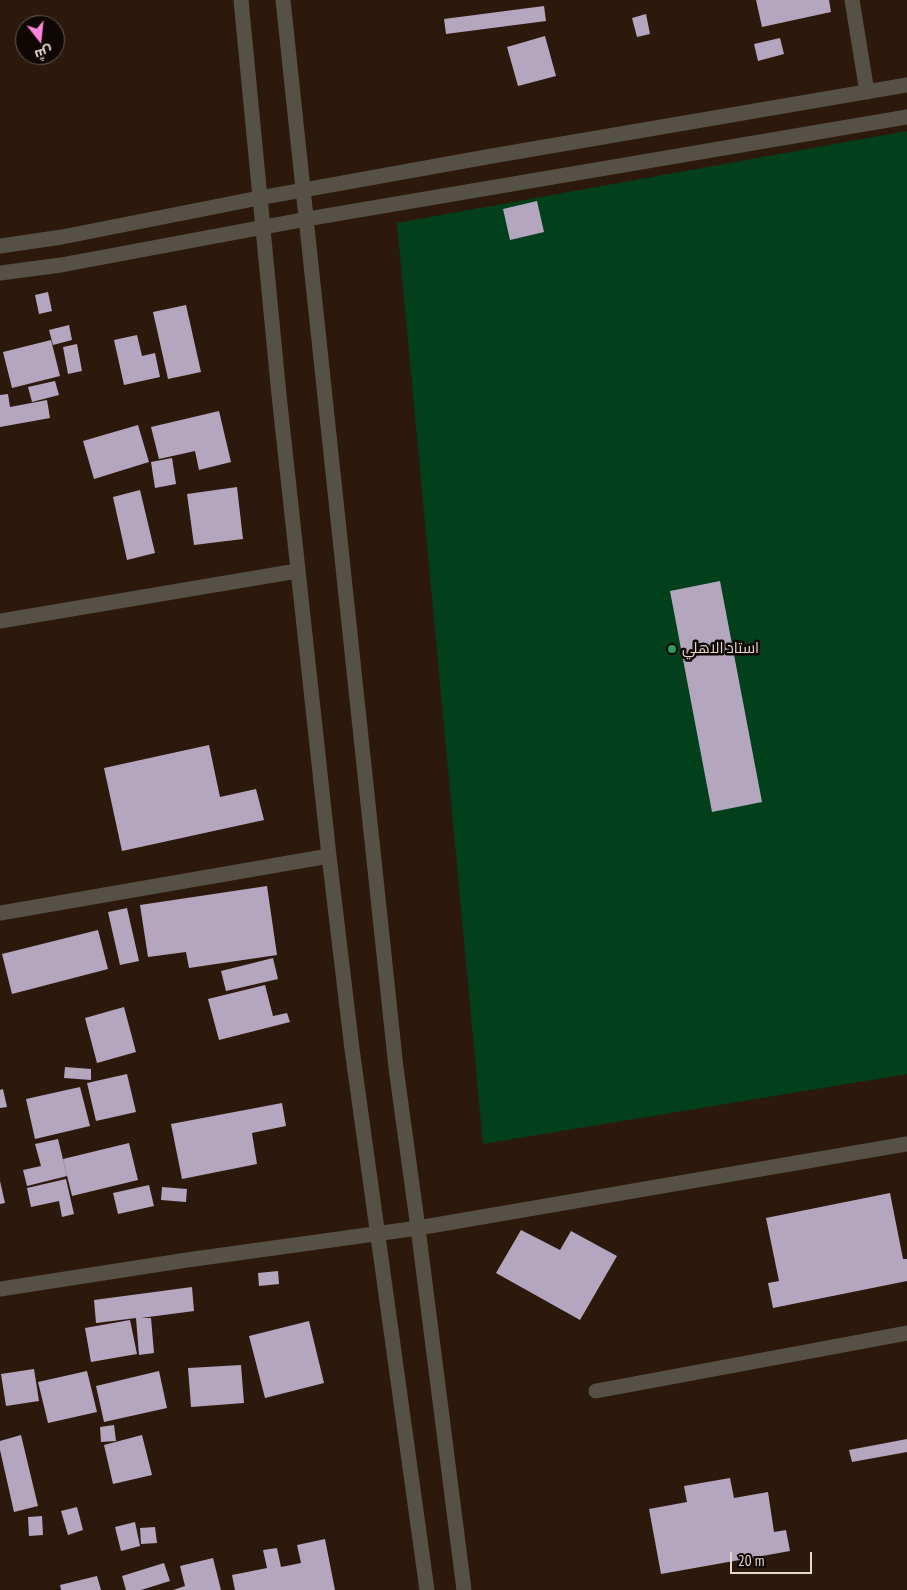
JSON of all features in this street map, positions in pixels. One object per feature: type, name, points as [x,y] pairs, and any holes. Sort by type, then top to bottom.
[{"type":"street","points":[[241,0],[297,571],[329,856],[352,1049],[427,1590]]},
{"type":"street","points":[[284,0],[395,1058],[464,1590]]},
{"type":"street","points":[[852,0],[867,92]]},
{"type":"street","points":[[0,246],[62,237],[259,198],[492,156],[907,85]]},
{"type":"street","points":[[0,273],[61,265],[307,219],[907,117]]},
{"type":"street","points":[[0,621],[297,571]]},
{"type":"street","points":[[0,913],[329,856]]},
{"type":"street","points":[[0,1289],[187,1260],[418,1228],[907,1144]]},
{"type":"street","points":[[596,1390],[907,1332]]},
{"type":"green space","name":"استاد الاهلي","points":[[907,131],[907,1074],[483,1144],[397,223]]},
{"type":"building","points":[[756,0],[829,0],[831,12],[762,27]]},
{"type":"building","points":[[544,6],[546,21],[446,34],[444,19]]},
{"type":"building","points":[[646,14],[650,34],[637,37],[632,18]]},
{"type":"building","points":[[545,36],[556,76],[518,86],[507,47]]},
{"type":"building","points":[[780,38],[784,54],[758,61],[754,44]]},
{"type":"building","points":[[537,201],[544,232],[510,240],[503,209]]},
{"type":"building","points":[[48,292],[52,311],[39,314],[35,295]]},
{"type":"building","points":[[186,305],[201,372],[168,379],[153,312]]},
{"type":"building","points":[[69,325],[72,340],[53,345],[49,330]]},
{"type":"building","points":[[137,335],[142,356],[155,353],[160,377],[124,385],[114,340]]},
{"type":"building","points":[[51,340],[60,376],[12,388],[3,352]]},
{"type":"building","points":[[77,344],[82,371],[68,374],[63,347]]},
{"type":"building","points":[[55,381],[59,395],[32,402],[28,387]]},
{"type":"building","points":[[8,394],[10,407],[47,400],[50,418],[0,427],[0,395]]},
{"type":"building","points":[[219,411],[231,462],[199,470],[195,451],[159,459],[151,427]]},
{"type":"building","points":[[138,425],[149,462],[94,479],[83,441]]},
{"type":"building","points":[[172,458],[176,484],[155,488],[151,462]]},
{"type":"building","points":[[237,487],[243,539],[194,545],[187,494]]},
{"type":"building","points":[[140,490],[155,553],[127,560],[113,497]]},
{"type":"building","points":[[720,581],[762,802],[712,812],[670,591]]},
{"type":"building","points":[[209,745],[220,797],[256,789],[264,820],[122,851],[104,768]]},
{"type":"building","points":[[267,886],[277,955],[189,968],[186,952],[148,957],[140,905]]},
{"type":"building","points":[[127,908],[139,961],[120,965],[108,912]]},
{"type":"building","points":[[98,930],[108,969],[12,994],[2,954]]},
{"type":"building","points":[[273,958],[278,979],[226,991],[221,971]]},
{"type":"building","points":[[265,985],[273,1016],[287,1013],[290,1022],[219,1040],[208,999]]},
{"type":"building","points":[[124,1007],[136,1052],[97,1063],[85,1018]]},
{"type":"building","points":[[65,1067],[91,1069],[91,1080],[64,1078]]},
{"type":"building","points":[[127,1074],[136,1112],[96,1121],[87,1083]]},
{"type":"building","points":[[80,1087],[90,1126],[35,1139],[26,1099]]},
{"type":"building","points":[[3,1089],[7,1107],[0,1108],[0,1090]]},
{"type":"building","points":[[282,1103],[286,1126],[252,1133],[257,1164],[182,1179],[171,1124]]},
{"type":"building","points":[[58,1139],[67,1176],[27,1186],[23,1170],[41,1166],[35,1144]]},
{"type":"building","points":[[129,1143],[138,1180],[72,1196],[63,1159]]},
{"type":"building","points":[[66,1179],[74,1214],[62,1217],[59,1201],[31,1207],[27,1188]]},
{"type":"building","points":[[0,1181],[5,1203],[0,1204]]},
{"type":"building","points":[[149,1185],[154,1206],[118,1214],[113,1193]]},
{"type":"building","points":[[162,1187],[187,1189],[186,1202],[161,1200]]},
{"type":"building","points":[[890,1193],[903,1259],[907,1259],[907,1281],[773,1308],[768,1283],[779,1281],[766,1218]]},
{"type":"building","points":[[521,1230],[560,1250],[571,1231],[617,1256],[580,1320],[496,1273]]},
{"type":"building","points":[[278,1271],[279,1284],[259,1286],[258,1273]]},
{"type":"building","points":[[192,1287],[194,1311],[141,1318],[151,1318],[154,1353],[139,1355],[136,1318],[96,1323],[94,1300]]},
{"type":"building","points":[[130,1320],[137,1354],[91,1362],[85,1328]]},
{"type":"building","points":[[309,1321],[324,1383],[265,1398],[249,1336]]},
{"type":"building","points":[[241,1365],[244,1403],[191,1407],[188,1368]]},
{"type":"building","points":[[34,1369],[39,1401],[6,1406],[1,1374]]},
{"type":"building","points":[[87,1371],[97,1412],[48,1423],[38,1382]]},
{"type":"building","points":[[159,1371],[167,1408],[104,1422],[96,1386]]},
{"type":"building","points":[[114,1425],[116,1441],[101,1442],[100,1427]]},
{"type":"building","points":[[21,1435],[38,1506],[14,1512],[0,1450],[0,1441]]},
{"type":"building","points":[[142,1435],[152,1475],[113,1484],[104,1445]]},
{"type":"building","points":[[907,1439],[907,1452],[852,1462],[849,1450]]},
{"type":"building","points":[[730,1478],[734,1498],[768,1492],[774,1532],[786,1530],[790,1551],[661,1574],[649,1509],[687,1502],[684,1486]]},
{"type":"building","points":[[77,1507],[83,1530],[68,1535],[61,1511]]},
{"type":"building","points":[[42,1516],[43,1535],[29,1536],[28,1517]]},
{"type":"building","points":[[135,1522],[140,1546],[121,1551],[115,1527]]},
{"type":"building","points":[[155,1527],[157,1543],[141,1544],[140,1528]]},
{"type":"building","points":[[325,1539],[335,1590],[235,1590],[232,1575],[267,1568],[263,1550],[277,1548],[281,1567],[301,1563],[297,1545]]},
{"type":"building","points":[[213,1558],[221,1590],[173,1590],[185,1586],[180,1566]]},
{"type":"building","points":[[164,1563],[170,1581],[141,1590],[126,1590],[122,1576]]},
{"type":"building","points":[[97,1576],[101,1590],[61,1590],[60,1585]]},
{"type":"place","name":"استاد الاهلي","points":[[672,649]]}]
